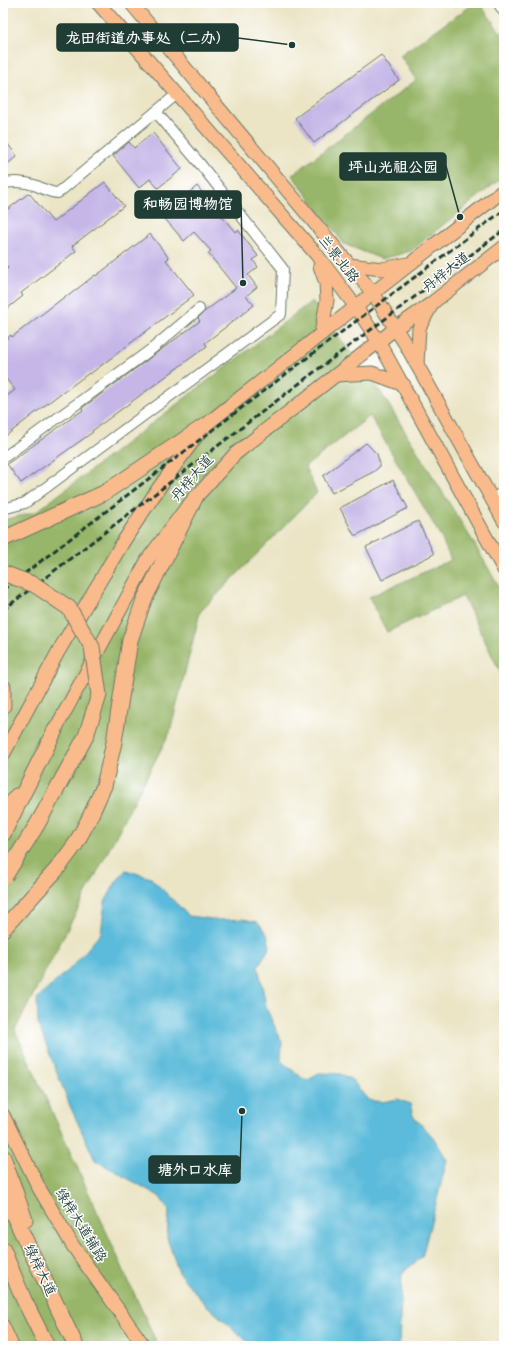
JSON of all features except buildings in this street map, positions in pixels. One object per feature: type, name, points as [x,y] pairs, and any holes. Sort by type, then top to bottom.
[{"type":"highway","points":[[3,539],[104,493],[203,427]]},
{"type":"highway","points":[[3,929],[57,869],[75,845],[104,786],[114,742],[130,640],[144,600],[195,498]]},
{"type":"highway","points":[[3,573],[35,585],[69,608],[92,647],[99,695],[86,736],[38,823],[4,878]]},
{"type":"highway","points":[[3,687],[3,706]]},
{"type":"highway","points":[[3,834],[55,730]]},
{"type":"highway","points":[[3,1157],[48,1287]]},
{"type":"highway","name":"绿梓大道","points":[[3,1193],[76,1346]]},
{"type":"highway","name":"绿梓大道","points":[[3,1250],[24,1300],[47,1346]]},
{"type":"highway","points":[[3,1270],[24,1300]]},
{"type":"main road","name":"兰景北路","points":[[98,3],[316,254],[356,307],[379,342],[404,385],[504,570]]},
{"type":"main road","name":"兰景北路","points":[[131,3],[373,293],[396,328],[504,521]]},
{"type":"main road","name":"丹梓大道","points":[[3,755],[58,652],[123,542],[158,489],[203,427],[504,190]]},
{"type":"main road","points":[[306,243],[320,231]]},
{"type":"main road","name":"丹梓大道","points":[[3,816],[55,730],[148,559],[195,498],[235,454],[396,328],[432,303],[504,247]]},
{"type":"main road","points":[[316,254],[326,283],[327,300],[321,334]]},
{"type":"main road","points":[[349,264],[382,269],[410,264]]},
{"type":"main road","points":[[417,365],[419,328],[432,303]]},
{"type":"main road","points":[[336,375],[372,373],[404,385]]},
{"type":"main road","name":"绿梓大道辅路","points":[[3,1115],[39,1188],[69,1239],[144,1346]]},
{"type":"main road","points":[[3,1326],[12,1346]]},
{"type":"street","points":[[498,3],[504,12]]},
{"type":"street","points":[[3,184],[18,181],[34,185],[53,193],[58,193],[177,94]]},
{"type":"street","points":[[3,509],[25,503],[281,314],[283,269],[201,165],[156,112]]},
{"type":"street","points":[[3,458],[153,348],[199,309]]},
{"type":"street","points":[[492,500],[504,491]]},
{"type":"green space","points":[[475,3],[479,3],[504,37],[504,176],[411,251],[382,259],[344,244],[292,175],[416,80],[400,55]]},
{"type":"green space","points":[[312,301],[382,394],[475,545],[504,596],[504,680],[463,596],[387,632],[369,597],[451,560],[440,535],[370,416],[305,467],[317,493],[200,612],[170,732],[15,1030],[158,1346],[3,1346],[3,520],[36,512]]},
{"type":"water","points":[[126,870],[151,878],[189,916],[219,920],[243,919],[258,922],[267,934],[270,947],[258,966],[267,1010],[282,1042],[281,1061],[306,1081],[321,1073],[341,1074],[352,1080],[368,1100],[382,1102],[398,1099],[410,1104],[413,1116],[434,1138],[447,1160],[422,1257],[402,1273],[399,1346],[252,1346],[204,1303],[179,1273],[167,1238],[169,1210],[159,1196],[95,1160],[70,1106],[38,1024],[37,999],[74,965],[101,933],[105,902],[116,882]]},
{"type":"railway","points":[[3,590],[504,210]]},
{"type":"railway","points":[[3,610],[313,373],[504,230]]},
{"type":"place","name":"龙田街道办事处（二办）","points":[[292,45]]},
{"type":"place","name":"坪山光祖公园","points":[[460,217]]},
{"type":"place","name":"和畅园博物馆","points":[[243,283]]},
{"type":"place","name":"塘外口水库","points":[[242,1111]]}]
